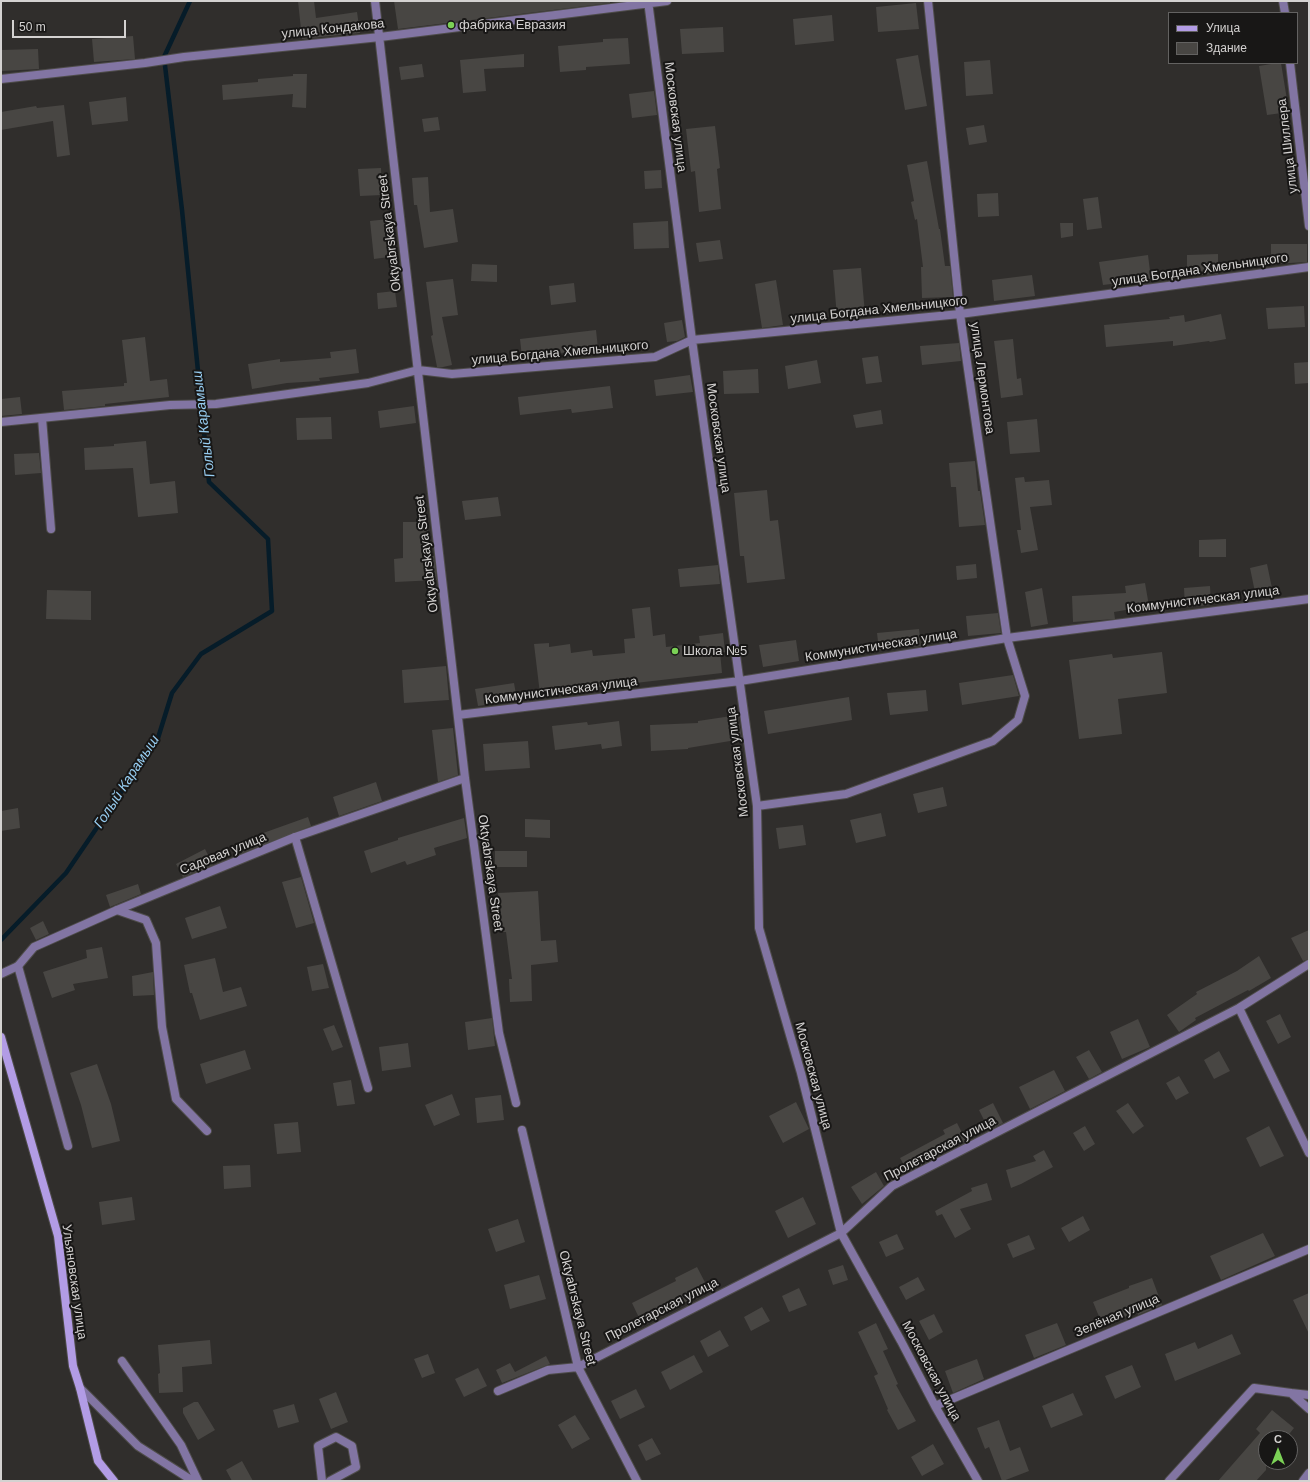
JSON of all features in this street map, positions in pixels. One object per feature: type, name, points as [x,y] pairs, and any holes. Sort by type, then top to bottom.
[{"type":"street","name":"Oktyabrskaya Street","points":[[375,1],[465,778],[499,1033],[516,1103]]},
{"type":"street","name":"улица Кондакова","points":[[1,79],[145,63],[184,56],[380,37],[648,2],[667,1]]},
{"type":"street","name":"улица Лермонтова","points":[[757,806],[846,794],[993,741],[1018,720],[1025,696],[1007,638],[960,314],[928,1]]},
{"type":"street","points":[[1283,1],[1285,12]]},
{"type":"street","name":"Московская улица","points":[[648,2],[692,340],[757,806],[759,928],[801,1073],[841,1232],[935,1406],[978,1481]]},
{"type":"street","name":"улица Шиллера","points":[[1290,64],[1309,226]]},
{"type":"street","name":"улица Богдана Хмельницкого","points":[[1,422],[170,405],[216,404],[368,383],[418,370],[452,374],[655,357],[692,340],[960,314],[1309,267]]},
{"type":"street","points":[[42,418],[51,529]]},
{"type":"street","name":"Коммунистическая улица","points":[[458,715],[740,682],[1007,638],[1309,599]]},
{"type":"street","name":"Садовая улица","points":[[1,974],[18,966],[34,947],[117,910],[295,837],[465,778]]},
{"type":"street","points":[[295,837],[368,1088]]},
{"type":"street","points":[[117,910],[146,920],[156,943],[162,1027],[176,1099],[207,1131]]},
{"type":"street","name":"Пролетарская улица","points":[[498,1391],[548,1370],[578,1367],[841,1232],[892,1186],[1238,1008],[1309,964]]},
{"type":"street","points":[[18,966],[68,1146]]},
{"type":"street","points":[[1238,1008],[1309,1153]]},
{"type":"street","name":"Ульяновская улица","points":[[1,1037],[58,1236],[73,1366],[98,1461],[114,1481]]},
{"type":"street","name":"Oktyabrskaya Street","points":[[522,1130],[578,1367],[637,1481]]},
{"type":"street","name":"Зелёная улица","points":[[935,1406],[1309,1249]]},
{"type":"street","points":[[122,1361],[181,1445],[198,1481]]},
{"type":"street","points":[[80,1388],[138,1446],[193,1481]]},
{"type":"street","points":[[1169,1481],[1254,1388],[1309,1395]]},
{"type":"street","points":[[1291,1393],[1309,1409]]},
{"type":"street","points":[[322,1481],[318,1446],[336,1436],[352,1446],[356,1467],[330,1481]]},
{"type":"street","points":[[1303,1481],[1309,1473]]},
{"type":"building","points":[[298,1],[314,1],[316,18],[357,12],[360,33],[302,39]]},
{"type":"building","name":"фабрика Евразия","points":[[394,1],[610,1],[610,3],[398,29]]},
{"type":"building","points":[[916,3],[919,29],[878,32],[876,7]]},
{"type":"building","points":[[832,15],[834,41],[795,45],[793,19]]},
{"type":"building","points":[[723,27],[724,52],[682,54],[680,29]]},
{"type":"building","points":[[133,36],[135,59],[94,62],[92,39]]},
{"type":"building","points":[[628,38],[630,64],[586,67],[586,70],[560,72],[558,46],[603,42],[603,39]]},
{"type":"building","points":[[38,49],[39,69],[2,71],[1,50]]},
{"type":"building","points":[[524,54],[524,67],[484,69],[486,91],[463,93],[460,60]]},
{"type":"building","points":[[918,55],[927,106],[905,110],[896,59]]},
{"type":"building","points":[[990,60],[993,94],[966,96],[964,62]]},
{"type":"building","points":[[422,64],[424,77],[401,80],[399,67]]},
{"type":"building","points":[[1281,64],[1289,112],[1267,115],[1259,66]]},
{"type":"building","points":[[293,74],[307,74],[306,108],[292,107],[293,94],[223,100],[222,85],[258,82],[258,79],[293,76]]},
{"type":"building","points":[[654,91],[657,115],[632,118],[629,94]]},
{"type":"building","points":[[126,97],[128,121],[92,125],[89,102]]},
{"type":"building","points":[[64,105],[70,155],[57,157],[53,121],[1,130],[1,112],[36,106],[37,108]]},
{"type":"building","points":[[438,117],[440,130],[424,132],[422,119]]},
{"type":"building","points":[[984,125],[987,142],[969,145],[966,128]]},
{"type":"building","points":[[715,126],[720,168],[717,169],[721,209],[699,212],[695,171],[691,172],[686,129]]},
{"type":"building","points":[[927,161],[940,229],[945,266],[950,266],[953,297],[922,298],[921,267],[923,267],[917,219],[915,220],[911,202],[914,201],[907,165]]},
{"type":"building","points":[[381,168],[382,195],[360,196],[358,169]]},
{"type":"building","points":[[661,170],[662,188],[645,189],[644,171]]},
{"type":"building","points":[[428,177],[430,212],[453,209],[458,242],[424,248],[417,205],[414,205],[412,178]]},
{"type":"building","points":[[998,193],[999,216],[978,217],[977,194]]},
{"type":"building","points":[[1098,197],[1102,228],[1087,230],[1083,199]]},
{"type":"building","points":[[388,219],[391,253],[388,253],[389,257],[374,259],[370,221]]},
{"type":"building","points":[[668,221],[669,248],[634,249],[633,223]]},
{"type":"building","points":[[1060,223],[1073,223],[1073,236],[1061,238]]},
{"type":"building","points":[[720,240],[723,259],[699,262],[696,243]]},
{"type":"building","points":[[1271,244],[1307,244],[1307,262],[1271,264]]},
{"type":"building","points":[[1218,254],[1218,274],[1187,276],[1187,255]]},
{"type":"building","points":[[1148,255],[1151,279],[1103,285],[1099,262]]},
{"type":"building","points":[[472,264],[497,265],[497,282],[471,281]]},
{"type":"building","points":[[861,268],[865,314],[837,317],[833,270]]},
{"type":"building","points":[[1032,275],[1035,296],[994,301],[992,280]]},
{"type":"building","points":[[453,279],[458,315],[442,317],[452,365],[437,367],[431,336],[433,335],[426,282]]},
{"type":"building","points":[[776,280],[783,325],[762,328],[755,284]]},
{"type":"building","points":[[574,283],[576,302],[551,305],[549,286]]},
{"type":"building","points":[[395,291],[397,307],[378,309],[377,293]]},
{"type":"building","points":[[1304,306],[1305,327],[1268,329],[1266,308]]},
{"type":"building","points":[[1221,314],[1226,339],[1173,346],[1173,341],[1106,347],[1104,325],[1170,319],[1169,317],[1184,315],[1185,322]]},
{"type":"building","points":[[682,320],[685,337],[677,341],[667,342],[664,323]]},
{"type":"building","points":[[596,330],[598,349],[522,357],[520,339]]},
{"type":"building","points":[[145,337],[150,381],[167,379],[169,397],[64,410],[62,391],[124,386],[124,383],[127,383],[122,340]]},
{"type":"building","points":[[1013,339],[1017,379],[1021,378],[1023,395],[1001,398],[994,341]]},
{"type":"building","points":[[959,343],[961,361],[922,365],[920,346]]},
{"type":"building","points":[[356,349],[359,373],[319,378],[320,381],[287,383],[252,389],[248,364],[280,359],[280,362],[331,358],[330,352]]},
{"type":"building","points":[[878,356],[882,382],[866,384],[862,358]]},
{"type":"building","points":[[817,360],[821,383],[788,389],[785,366]]},
{"type":"building","points":[[1309,362],[1309,383],[1295,384],[1294,363]]},
{"type":"building","points":[[758,369],[759,393],[724,394],[723,371]]},
{"type":"building","points":[[690,375],[693,392],[656,396],[654,380]]},
{"type":"building","points":[[610,386],[613,408],[572,413],[571,409],[520,415],[518,397]]},
{"type":"building","points":[[20,397],[22,414],[1,416],[1,399]]},
{"type":"building","points":[[414,406],[416,423],[380,428],[378,411]]},
{"type":"building","points":[[881,410],[883,424],[856,428],[853,415]]},
{"type":"building","points":[[331,417],[332,439],[297,440],[296,418]]},
{"type":"building","points":[[1037,419],[1040,452],[1010,454],[1007,422]]},
{"type":"building","points":[[146,441],[150,484],[175,481],[178,513],[138,517],[133,468],[85,470],[84,448],[114,446],[114,444]]},
{"type":"building","points":[[39,453],[41,473],[15,475],[14,454]]},
{"type":"building","points":[[975,461],[978,491],[980,491],[985,525],[959,527],[956,487],[951,487],[949,463]]},
{"type":"building","points":[[1024,477],[1025,482],[1049,480],[1052,505],[1030,507],[1038,550],[1021,553],[1017,530],[1021,530],[1015,478]]},
{"type":"building","points":[[767,490],[770,521],[778,520],[785,579],[747,583],[744,556],[740,556],[734,493]]},
{"type":"building","points":[[498,497],[501,516],[465,520],[462,501]]},
{"type":"building","points":[[403,522],[428,522],[428,557],[434,556],[437,580],[395,582],[394,559],[403,558]]},
{"type":"building","points":[[1226,539],[1226,557],[1199,557],[1199,540]]},
{"type":"building","points":[[976,564],[977,578],[957,580],[956,566]]},
{"type":"building","points":[[1267,564],[1273,593],[1256,597],[1250,568]]},
{"type":"building","points":[[718,565],[720,584],[680,587],[678,569]]},
{"type":"building","points":[[1145,583],[1149,606],[1114,612],[1115,619],[1073,622],[1072,596],[1126,593],[1125,586]]},
{"type":"building","points":[[1210,586],[1211,605],[1185,607],[1184,588]]},
{"type":"building","points":[[1042,588],[1048,624],[1031,627],[1025,592]]},
{"type":"building","points":[[47,590],[91,591],[91,620],[46,619]]},
{"type":"building","name":"Школа №5","points":[[650,607],[653,636],[665,634],[666,647],[700,643],[699,636],[723,633],[725,652],[720,652],[722,673],[540,694],[534,644],[549,643],[549,647],[570,644],[571,653],[592,650],[593,656],[625,653],[624,639],[635,638],[632,609]]},
{"type":"building","points":[[998,613],[1001,633],[968,636],[966,616]]},
{"type":"building","points":[[919,629],[921,646],[879,650],[877,633]]},
{"type":"building","points":[[796,640],[799,661],[763,667],[759,645]]},
{"type":"building","points":[[1162,652],[1167,693],[1118,699],[1122,734],[1079,739],[1069,660],[1112,654],[1113,658]]},
{"type":"building","points":[[446,666],[449,700],[404,703],[402,670]]},
{"type":"building","points":[[1013,675],[1019,696],[962,705],[959,683]]},
{"type":"building","points":[[514,683],[517,700],[478,706],[475,689]]},
{"type":"building","points":[[926,690],[928,711],[890,715],[887,693]]},
{"type":"building","points":[[849,697],[852,720],[768,734],[764,711]]},
{"type":"building","points":[[738,715],[742,739],[688,749],[651,751],[650,725],[698,723],[698,721]]},
{"type":"building","points":[[619,721],[622,746],[602,749],[601,744],[555,750],[552,726],[587,722],[588,725]]},
{"type":"building","points":[[453,728],[458,775],[438,782],[432,730]]},
{"type":"building","points":[[528,741],[530,768],[485,771],[483,744]]},
{"type":"building","points":[[376,782],[382,801],[339,816],[333,797]]},
{"type":"building","points":[[943,787],[947,806],[918,813],[913,794]]},
{"type":"building","points":[[18,808],[20,828],[1,831],[1,811]]},
{"type":"building","points":[[881,813],[886,836],[856,843],[850,820]]},
{"type":"building","points":[[308,817],[311,826],[242,853],[238,842]]},
{"type":"building","points":[[464,818],[467,838],[434,848],[436,855],[407,865],[405,861],[371,873],[364,851],[398,840],[398,838]]},
{"type":"building","points":[[525,819],[550,820],[550,838],[525,837]]},
{"type":"building","points":[[803,825],[806,845],[779,849],[776,828]]},
{"type":"building","points":[[205,849],[213,865],[183,877],[176,864]]},
{"type":"building","points":[[495,851],[527,851],[527,867],[495,867]]},
{"type":"building","points":[[301,877],[314,923],[296,928],[282,882]]},
{"type":"building","points":[[138,884],[141,894],[110,907],[106,895]]},
{"type":"building","points":[[538,891],[541,941],[556,940],[558,962],[531,965],[532,1001],[510,1002],[509,979],[512,979],[506,932],[501,932],[498,893]]},
{"type":"building","points":[[220,906],[227,928],[192,939],[185,918]]},
{"type":"building","points":[[43,921],[49,934],[36,940],[30,928]]},
{"type":"building","points":[[1309,930],[1309,959],[1303,961],[1291,938]]},
{"type":"building","points":[[102,947],[108,978],[73,984],[75,990],[52,998],[43,972],[87,958],[86,950]]},
{"type":"building","points":[[1259,956],[1271,978],[1249,991],[1248,990],[1195,1018],[1196,1020],[1179,1032],[1167,1015],[1197,994],[1196,992],[1237,971]]},
{"type":"building","points":[[215,958],[223,992],[241,987],[247,1006],[200,1020],[192,993],[190,993],[184,965]]},
{"type":"building","points":[[323,964],[329,988],[312,991],[307,967]]},
{"type":"building","points":[[153,972],[154,995],[133,996],[132,976]]},
{"type":"building","points":[[1280,1014],[1291,1037],[1278,1044],[1266,1021]]},
{"type":"building","points":[[492,1018],[495,1046],[468,1050],[465,1022]]},
{"type":"building","points":[[1138,1019],[1150,1047],[1122,1059],[1110,1032]]},
{"type":"building","points":[[334,1025],[343,1047],[332,1051],[323,1029]]},
{"type":"building","points":[[408,1043],[411,1067],[382,1071],[379,1047]]},
{"type":"building","points":[[245,1050],[251,1069],[206,1084],[200,1064]]},
{"type":"building","points":[[1089,1050],[1102,1072],[1089,1079],[1076,1057]]},
{"type":"building","points":[[1219,1051],[1230,1071],[1214,1079],[1204,1060]]},
{"type":"building","points":[[97,1064],[111,1104],[120,1141],[92,1148],[81,1105],[70,1073]]},
{"type":"building","points":[[1054,1070],[1065,1091],[1030,1109],[1019,1087]]},
{"type":"building","points":[[1179,1076],[1189,1093],[1176,1100],[1166,1083]]},
{"type":"building","points":[[351,1080],[355,1104],[337,1106],[333,1083]]},
{"type":"building","points":[[452,1094],[460,1115],[434,1126],[425,1105]]},
{"type":"building","points":[[501,1095],[504,1120],[477,1123],[475,1098]]},
{"type":"building","points":[[796,1102],[809,1129],[783,1143],[769,1116]]},
{"type":"building","points":[[993,1103],[1003,1123],[989,1130],[979,1110]]},
{"type":"building","points":[[1128,1103],[1144,1126],[1133,1134],[1116,1111]]},
{"type":"building","points":[[298,1122],[301,1152],[277,1154],[274,1124]]},
{"type":"building","points":[[957,1123],[966,1141],[908,1172],[900,1158],[945,1134],[943,1130]]},
{"type":"building","points":[[1085,1126],[1095,1144],[1084,1151],[1073,1133]]},
{"type":"building","points":[[1269,1126],[1284,1156],[1260,1167],[1246,1138]]},
{"type":"building","points":[[1044,1150],[1053,1167],[1011,1188],[1006,1170],[1036,1161],[1033,1156]]},
{"type":"building","points":[[250,1165],[251,1187],[224,1189],[223,1166]]},
{"type":"building","points":[[876,1172],[884,1186],[862,1204],[851,1187]]},
{"type":"building","points":[[987,1183],[992,1200],[960,1209],[971,1229],[955,1238],[942,1214],[937,1216],[935,1211],[972,1191],[971,1188]]},
{"type":"building","points":[[132,1197],[135,1220],[102,1225],[99,1202]]},
{"type":"building","points":[[803,1197],[816,1224],[788,1238],[775,1211]]},
{"type":"building","points":[[1083,1216],[1090,1230],[1069,1242],[1061,1228]]},
{"type":"building","points":[[518,1219],[525,1242],[496,1252],[488,1229]]},
{"type":"building","points":[[1263,1233],[1275,1256],[1221,1280],[1210,1256]]},
{"type":"building","points":[[897,1234],[904,1249],[886,1257],[879,1242]]},
{"type":"building","points":[[1029,1235],[1035,1249],[1013,1258],[1007,1244]]},
{"type":"building","points":[[843,1265],[848,1280],[833,1285],[828,1270]]},
{"type":"building","points":[[697,1267],[709,1290],[642,1324],[632,1303],[676,1281],[675,1278]]},
{"type":"building","points":[[539,1275],[546,1299],[510,1309],[504,1285]]},
{"type":"building","points":[[918,1277],[925,1290],[906,1300],[899,1287]]},
{"type":"building","points":[[1152,1278],[1162,1305],[1138,1315],[1137,1312],[1103,1326],[1093,1302],[1129,1288],[1129,1286]]},
{"type":"building","points":[[799,1288],[807,1305],[789,1312],[782,1296]]},
{"type":"building","points":[[1309,1293],[1309,1334],[1293,1300]]},
{"type":"building","points":[[762,1307],[770,1321],[751,1331],[744,1317]]},
{"type":"building","points":[[934,1314],[943,1332],[929,1340],[919,1321]]},
{"type":"building","points":[[876,1323],[888,1349],[883,1351],[898,1384],[896,1385],[916,1421],[898,1430],[887,1410],[888,1409],[874,1376],[878,1374],[858,1332]]},
{"type":"building","points":[[1057,1323],[1066,1345],[1034,1358],[1025,1335]]},
{"type":"building","points":[[720,1330],[729,1346],[708,1357],[700,1341]]},
{"type":"building","points":[[1232,1334],[1241,1354],[1175,1381],[1165,1354],[1195,1342],[1198,1349]]},
{"type":"building","points":[[210,1340],[212,1364],[182,1367],[183,1392],[159,1393],[158,1374],[160,1373],[158,1345]]},
{"type":"building","points":[[428,1354],[435,1373],[422,1378],[414,1359]]},
{"type":"building","points":[[694,1355],[703,1372],[670,1390],[661,1372]]},
{"type":"building","points":[[546,1356],[550,1364],[502,1383],[496,1370],[510,1363],[515,1372]]},
{"type":"building","points":[[977,1359],[984,1379],[953,1393],[945,1371]]},
{"type":"building","points":[[1132,1365],[1141,1387],[1115,1399],[1105,1376]]},
{"type":"building","points":[[478,1368],[487,1386],[464,1397],[455,1379]]},
{"type":"building","points":[[636,1389],[645,1407],[620,1419],[611,1401]]},
{"type":"building","points":[[336,1392],[348,1422],[331,1429],[319,1399]]},
{"type":"building","points":[[1073,1393],[1083,1415],[1051,1428],[1042,1406]]},
{"type":"building","points":[[194,1402],[198,1402],[215,1430],[198,1440],[183,1413],[183,1408]]},
{"type":"building","points":[[294,1404],[299,1422],[278,1428],[273,1410]]},
{"type":"building","points":[[1272,1410],[1294,1428],[1292,1430],[1258,1431],[1256,1429]]},
{"type":"building","points":[[575,1415],[590,1439],[572,1449],[558,1425]]},
{"type":"building","points":[[999,1420],[1010,1451],[1020,1447],[1029,1471],[1003,1481],[989,1447],[985,1449],[977,1428]]},
{"type":"building","points":[[1258,1435],[1258,1470],[1266,1470],[1256,1481],[1218,1481]]},
{"type":"building","points":[[652,1438],[661,1454],[646,1461],[638,1445]]},
{"type":"building","points":[[933,1444],[944,1464],[922,1476],[911,1457]]},
{"type":"building","points":[[242,1461],[253,1481],[232,1481],[226,1470]]},
{"type":"waterway","name":"Голый Карамыш","points":[[1,940],[66,873],[158,738],[172,693],[201,654],[272,611],[268,539],[209,482],[182,210],[164,57],[190,1]]},
{"type":"place","name":"фабрика Евразия","points":[[451,25]]},
{"type":"place","name":"Школа №5","points":[[675,651]]}]
